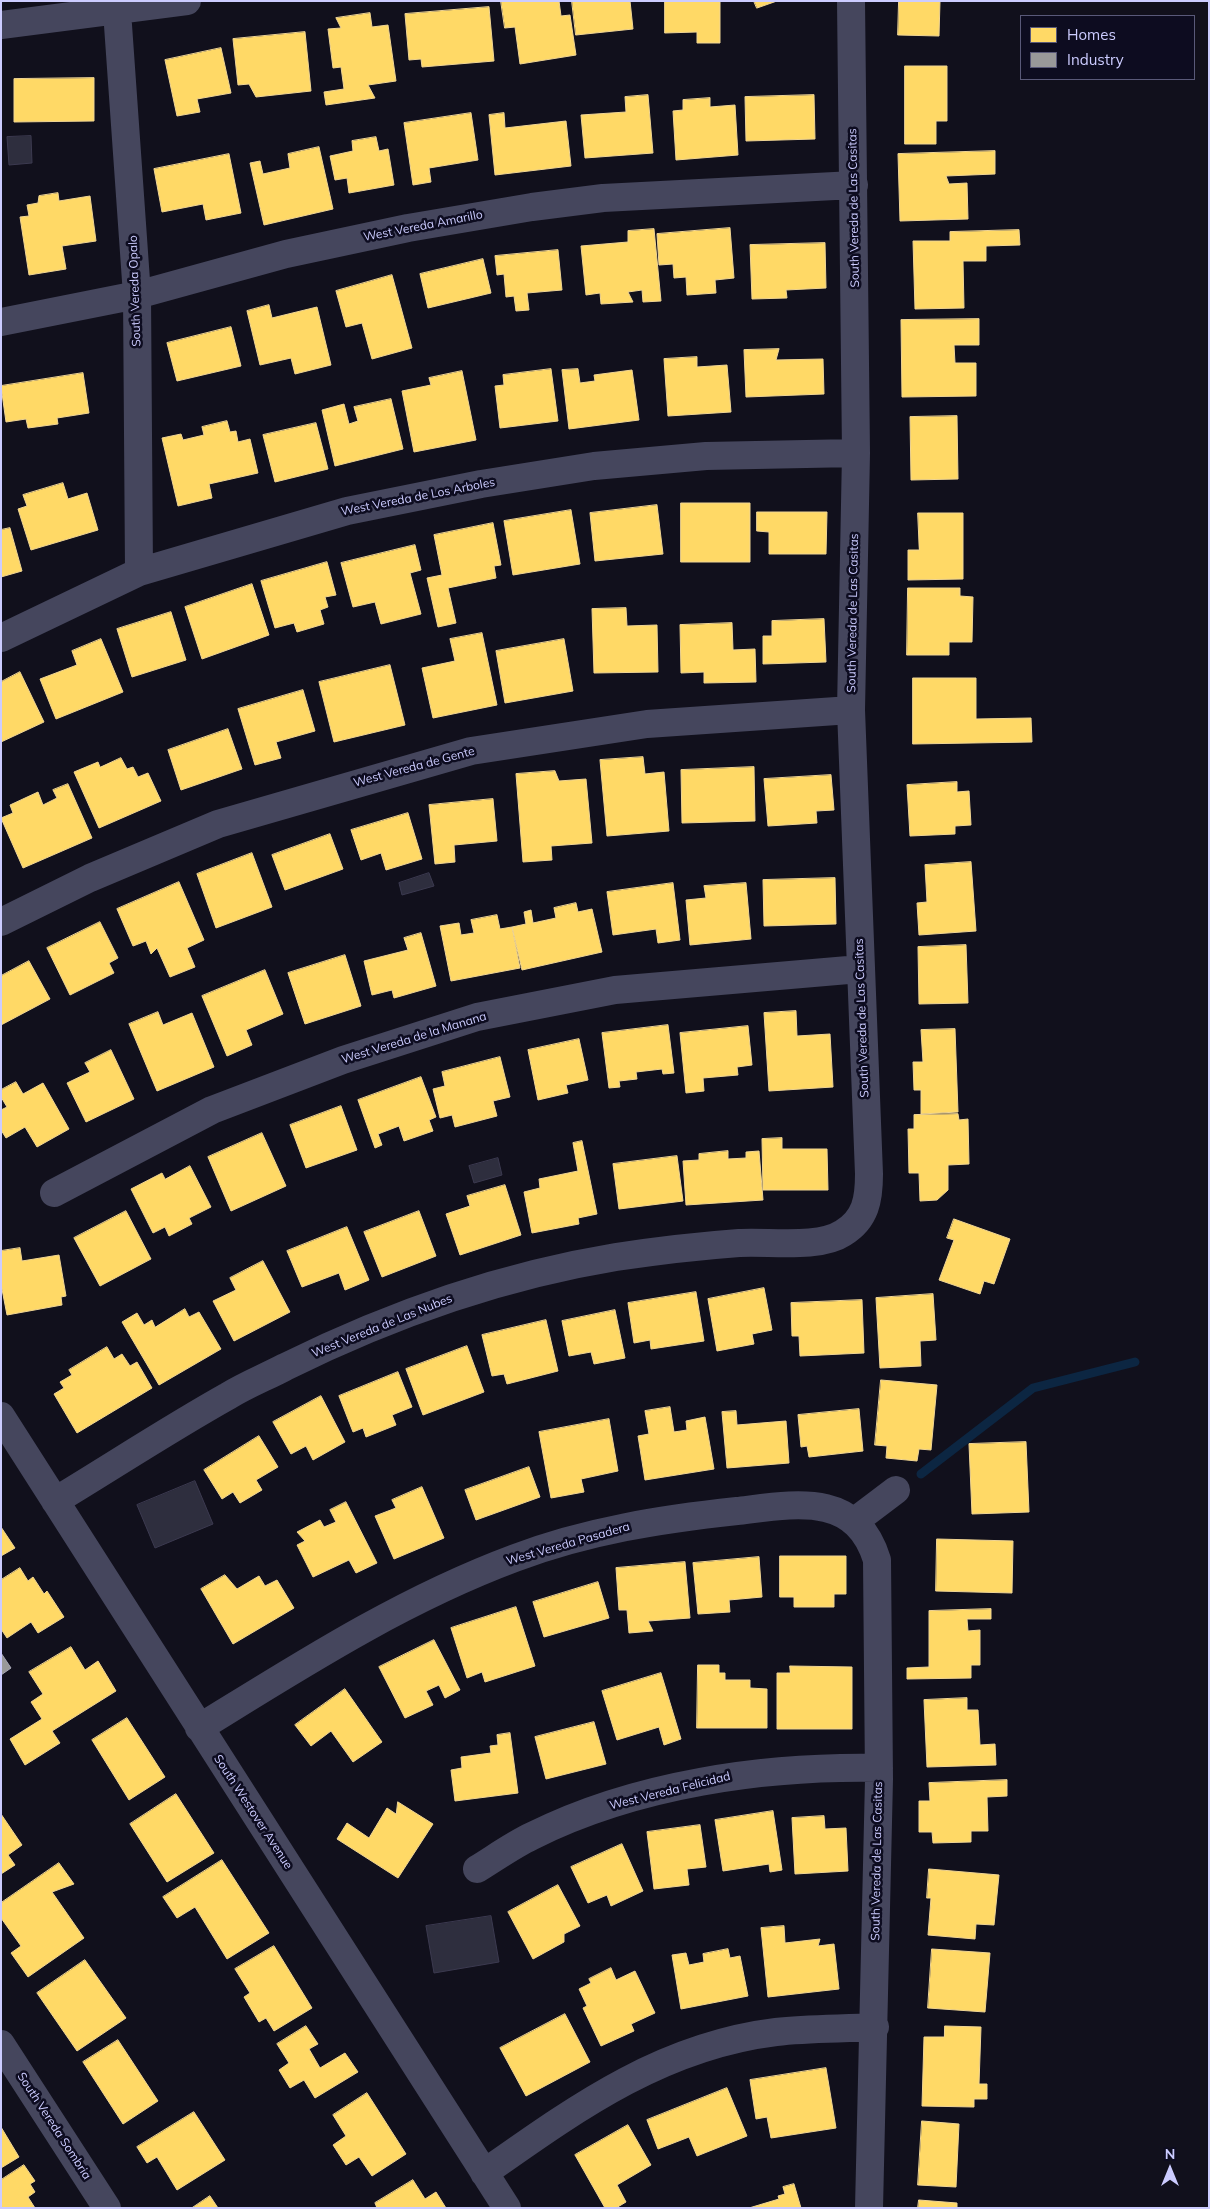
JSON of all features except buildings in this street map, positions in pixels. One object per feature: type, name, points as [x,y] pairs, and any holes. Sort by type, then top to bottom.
[{"type":"street","points":[[1,25],[187,1]]},
{"type":"street","name":"South Vereda de Las Casitas","points":[[851,1],[856,453],[851,710],[869,1196],[866,1210],[857,1222]]},
{"type":"street","name":"South Vereda Opalo","points":[[117,11],[137,295],[139,572]]},
{"type":"street","name":"West Vereda Amarillo","points":[[1,322],[137,295],[286,254],[408,228],[532,206],[603,198],[854,185]]},
{"type":"street","name":"West Vereda de Los Arboles","points":[[1,638],[139,572],[347,510],[481,484],[594,466],[706,456],[856,453]]},
{"type":"street","name":"West Vereda de Gente","points":[[1,922],[90,878],[218,824],[471,751],[646,724],[851,710]]},
{"type":"street","name":"West Vereda de la Manana","points":[[54,1193],[212,1110],[343,1060],[477,1017],[615,990],[860,969]]},
{"type":"street","name":"West Vereda de Las Nubes","points":[[55,1501],[229,1395],[336,1342],[425,1307],[509,1280],[616,1257],[740,1244],[822,1241],[843,1234],[857,1222]]},
{"type":"street","name":"South Westover Avenue","points":[[1,1416],[507,2208]]},
{"type":"street","points":[[855,1521],[896,1490]]},
{"type":"street","name":"West Vereda Pasadera","points":[[199,1728],[358,1631],[461,1579],[517,1557],[594,1535],[663,1519],[767,1508],[815,1506],[832,1509],[855,1521]]},
{"type":"street","name":"South Vereda de Las Casitas","points":[[855,1521],[872,1544],[876,1560],[879,1768],[869,2208]]},
{"type":"street","name":"West Vereda Felicidad","points":[[477,1870],[531,1836],[598,1809],[668,1789],[739,1774],[879,1768]]},
{"type":"street","points":[[484,2172],[580,2106],[645,2070],[713,2045],[775,2032],[874,2027]]},
{"type":"street","name":"South Vereda Sombria","points":[[1,2044],[108,2208]]},
{"type":"waterway","points":[[921,1474],[1033,1388],[1135,1362]]}]
